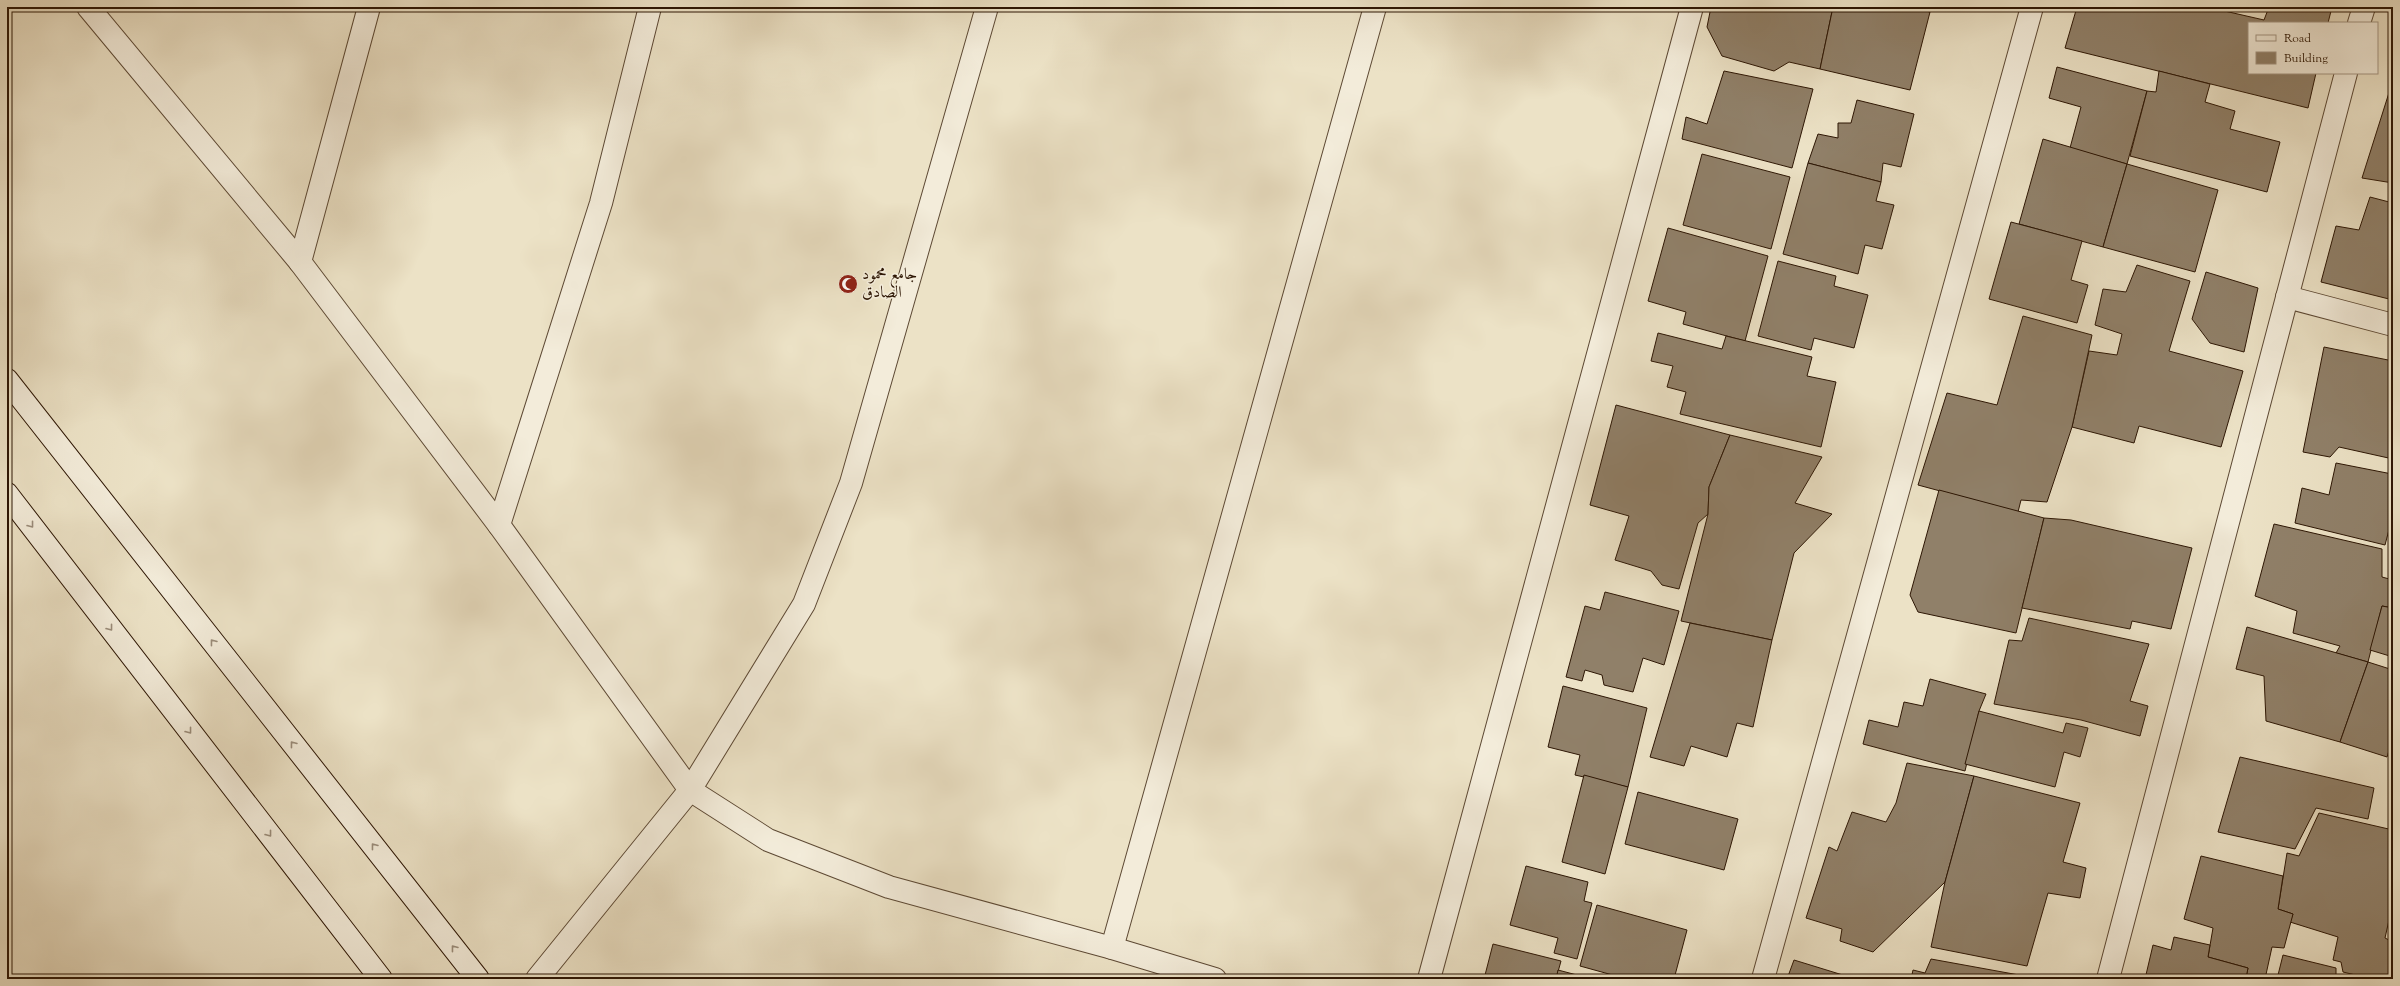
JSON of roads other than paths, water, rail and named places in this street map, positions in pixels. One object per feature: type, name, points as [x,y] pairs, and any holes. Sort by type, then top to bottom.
[{"type":"street","points":[[88,7],[300,262],[499,524],[690,790],[768,840],[889,887],[1112,948],[1215,979]]},
{"type":"street","points":[[300,262],[369,7]]},
{"type":"street","points":[[499,524],[601,203],[650,7]]},
{"type":"street","points":[[537,979],[690,790],[804,604],[851,483],[987,7]]},
{"type":"street","points":[[1112,948],[1375,7]]},
{"type":"street","points":[[1430,979],[1692,7]]},
{"type":"street","points":[[1763,979],[2032,7]]},
{"type":"street","points":[[2359,22],[2364,7]]},
{"type":"street","points":[[2108,979],[2346,74]]},
{"type":"street","points":[[2287,297],[2393,325]]},
{"type":"street","points":[[7,380],[478,979]]},
{"type":"street","points":[[7,494],[380,979]]},
{"type":"place","name":"جامع محمود الصادق","points":[[848,284]]}]
